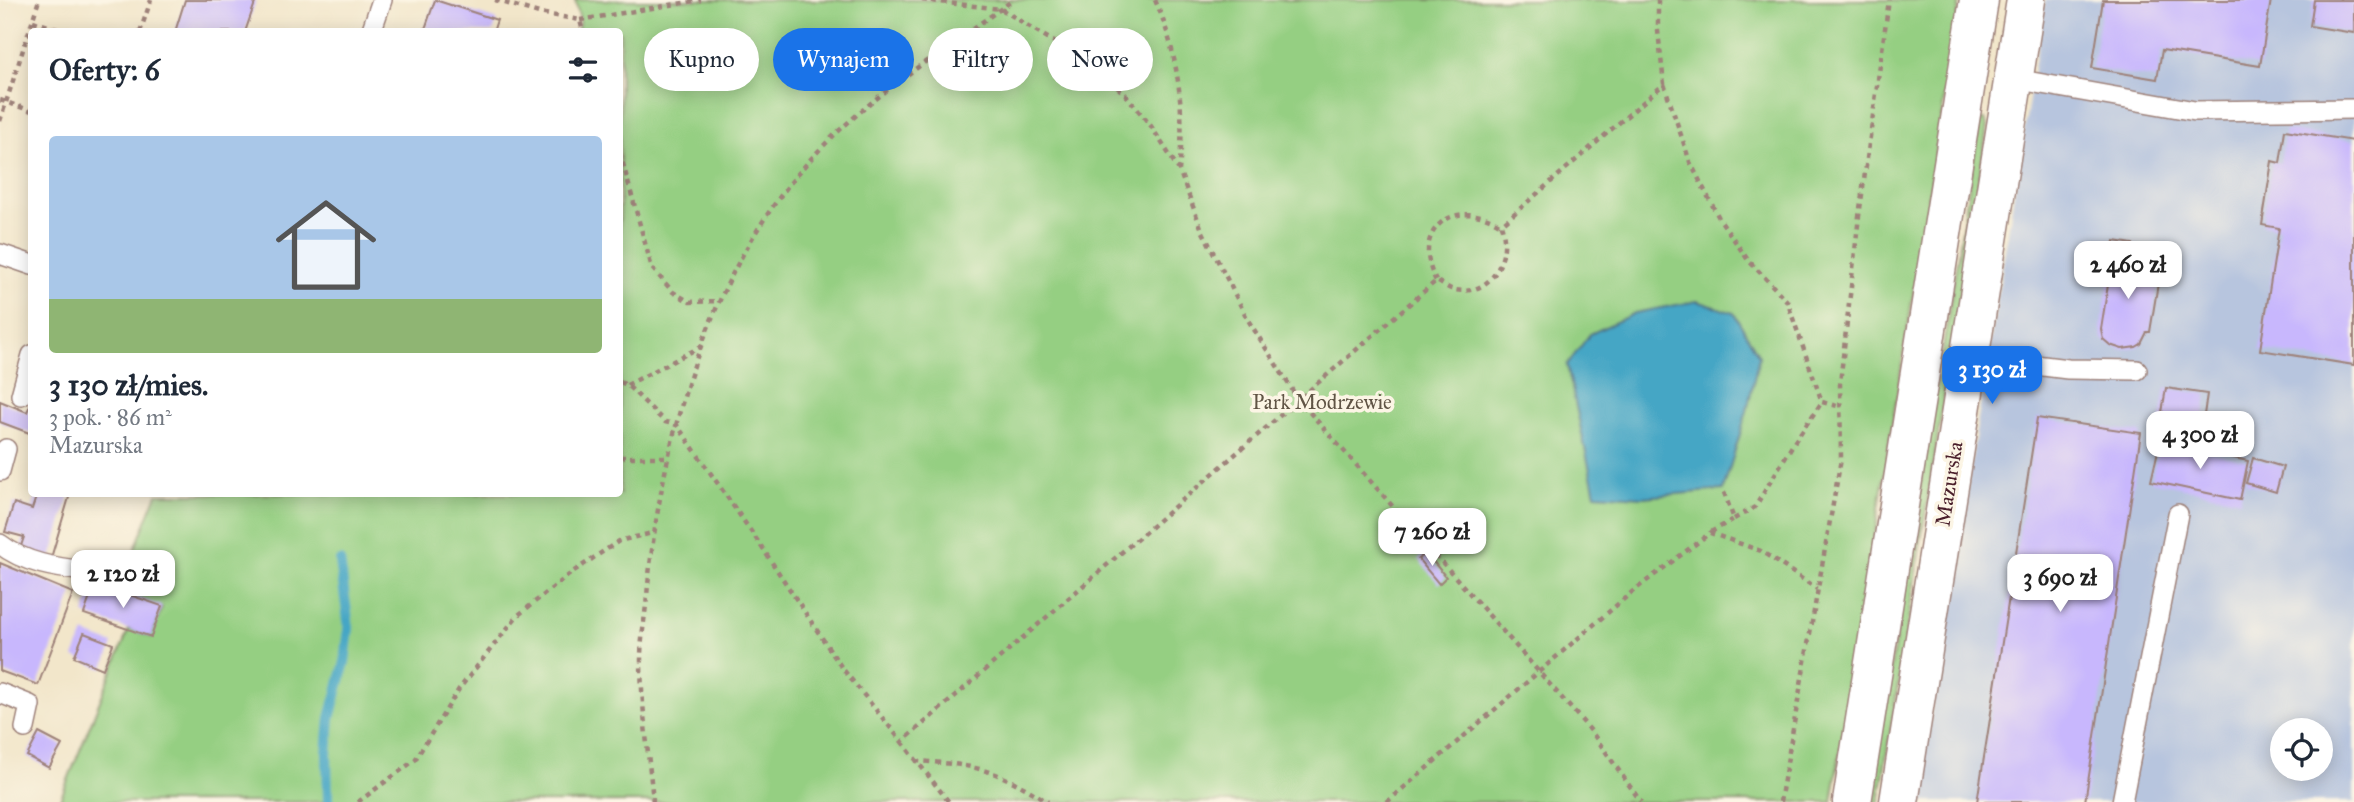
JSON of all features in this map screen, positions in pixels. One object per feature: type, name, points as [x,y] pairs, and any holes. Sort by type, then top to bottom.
[{"type":"main road","points":[[1852,802],[1979,0]]},
{"type":"main road","name":"Mazurska","points":[[1899,802],[2026,0]]},
{"type":"main road","points":[[1968,70],[2014,79]]},
{"type":"lane","points":[[372,28],[382,0]]},
{"type":"lane","points":[[2014,79],[2195,111],[2354,109]]},
{"type":"lane","points":[[0,254],[28,264]]},
{"type":"lane","points":[[1970,357],[2068,369],[2137,370]]},
{"type":"lane","points":[[21,395],[28,370]]},
{"type":"lane","points":[[0,471],[6,449]]},
{"type":"lane","points":[[2122,802],[2178,514]]},
{"type":"lane","points":[[0,544],[11,553],[46,564],[86,571]]},
{"type":"lane","points":[[0,693],[30,705],[25,728]]},
{"type":"path","points":[[31,28],[39,0]]},
{"type":"path","points":[[141,28],[151,0]]},
{"type":"path","points":[[495,0],[539,13],[580,20],[701,0]]},
{"type":"path","points":[[922,0],[1001,9],[1093,66],[1125,94],[1151,126],[1180,170],[1202,230],[1248,320],[1298,399],[1591,731],[1641,802]]},
{"type":"path","points":[[653,802],[641,659],[652,533],[689,382],[720,301],[742,252],[775,201],[810,159],[847,124],[893,87],[1013,0]]},
{"type":"path","points":[[1155,0],[1168,28],[1176,68],[1182,144],[1180,170]]},
{"type":"path","points":[[1658,0],[1658,31],[1664,84],[1690,162],[1719,218],[1748,260],[1787,301],[1822,402]]},
{"type":"path","points":[[1780,802],[1841,458],[1840,383],[1889,0]]},
{"type":"path","points":[[580,20],[582,28]]},
{"type":"path","points":[[33,21],[54,28]]},
{"type":"path","points":[[0,121],[28,36]]},
{"type":"path","points":[[1501,225],[1664,84]]},
{"type":"path","points":[[0,100],[28,110]]},
{"type":"path","points":[[623,164],[652,268],[673,292],[690,302],[720,301]]},
{"type":"path","points":[[1462,214],[1487,216],[1501,225],[1505,246],[1502,262],[1494,276],[1482,286],[1465,290],[1451,289],[1436,281],[1430,270],[1427,252],[1429,234],[1442,219],[1462,214]]},
{"type":"path","points":[[902,742],[1436,281]]},
{"type":"path","points":[[627,385],[703,346]]},
{"type":"path","points":[[623,383],[665,422],[677,425],[842,668],[949,802]]},
{"type":"path","points":[[1822,402],[1841,407]]},
{"type":"path","points":[[1387,802],[1632,592],[1710,533],[1755,507],[1795,440],[1822,402]]},
{"type":"path","points":[[623,457],[669,457]]},
{"type":"path","points":[[1723,490],[1734,519]]},
{"type":"path","points":[[358,802],[415,760],[458,689],[517,616],[574,571],[619,541],[652,533]]},
{"type":"path","points":[[1710,533],[1761,551],[1817,589]]},
{"type":"path","points":[[915,761],[962,764],[997,774],[1021,784],[1048,802]]},
{"type":"shaded area","points":[[2045,0],[2354,0],[2354,802],[1917,802]]},
{"type":"green space","name":"Park Modrzewie","points":[[575,0],[1960,0],[1832,802],[59,802],[129,629],[151,637],[162,607],[118,591],[156,497],[623,497],[623,28],[578,28],[580,20]]},
{"type":"green space","points":[[1980,120],[1985,120],[1986,135],[1879,802],[1869,802]]},
{"type":"water","points":[[1697,301],[1734,313],[1759,356],[1747,411],[1723,490],[1643,497],[1595,494],[1567,365],[1590,334],[1635,313]]},
{"type":"building","points":[[185,0],[256,0],[246,28],[176,28]]},
{"type":"building","points":[[435,0],[497,20],[494,28],[425,28]]},
{"type":"building","points":[[2103,0],[2271,0],[2260,66],[2162,50],[2157,79],[2092,68]]},
{"type":"building","points":[[2314,0],[2354,0],[2354,33],[2310,26]]},
{"type":"building","points":[[2285,130],[2354,141],[2354,365],[2260,350],[2279,228],[2262,225],[2272,161],[2280,163]]},
{"type":"building","points":[[2115,241],[2133,244],[2127,281],[2132,283],[2135,267],[2160,271],[2150,332],[2147,332],[2141,344],[2122,349],[2103,339],[2101,329]]},
{"type":"building","points":[[2166,388],[2207,394],[2200,443],[2158,437]]},
{"type":"building","points":[[0,401],[27,412],[28,410],[28,432],[0,422]]},
{"type":"building","points":[[2037,418],[2141,433],[2085,802],[1977,802]]},
{"type":"building","points":[[2160,442],[2248,461],[2240,500],[2151,481]]},
{"type":"building","points":[[2253,458],[2283,467],[2276,492],[2246,483]]},
{"type":"building","points":[[36,497],[69,497],[51,558],[20,549],[24,537],[5,532],[14,503],[32,509]]},
{"type":"building","points":[[1426,553],[1446,577],[1439,584],[1418,559]]},
{"type":"building","points":[[0,563],[73,593],[38,685],[0,671]]},
{"type":"building","points":[[95,583],[162,606],[151,637],[84,614]]},
{"type":"building","points":[[84,633],[113,644],[103,669],[74,657]]},
{"type":"building","points":[[39,733],[62,745],[49,768],[27,756]]},
{"type":"waterway","points":[[328,802],[327,754],[330,718],[345,662],[349,628],[340,561]]}]
